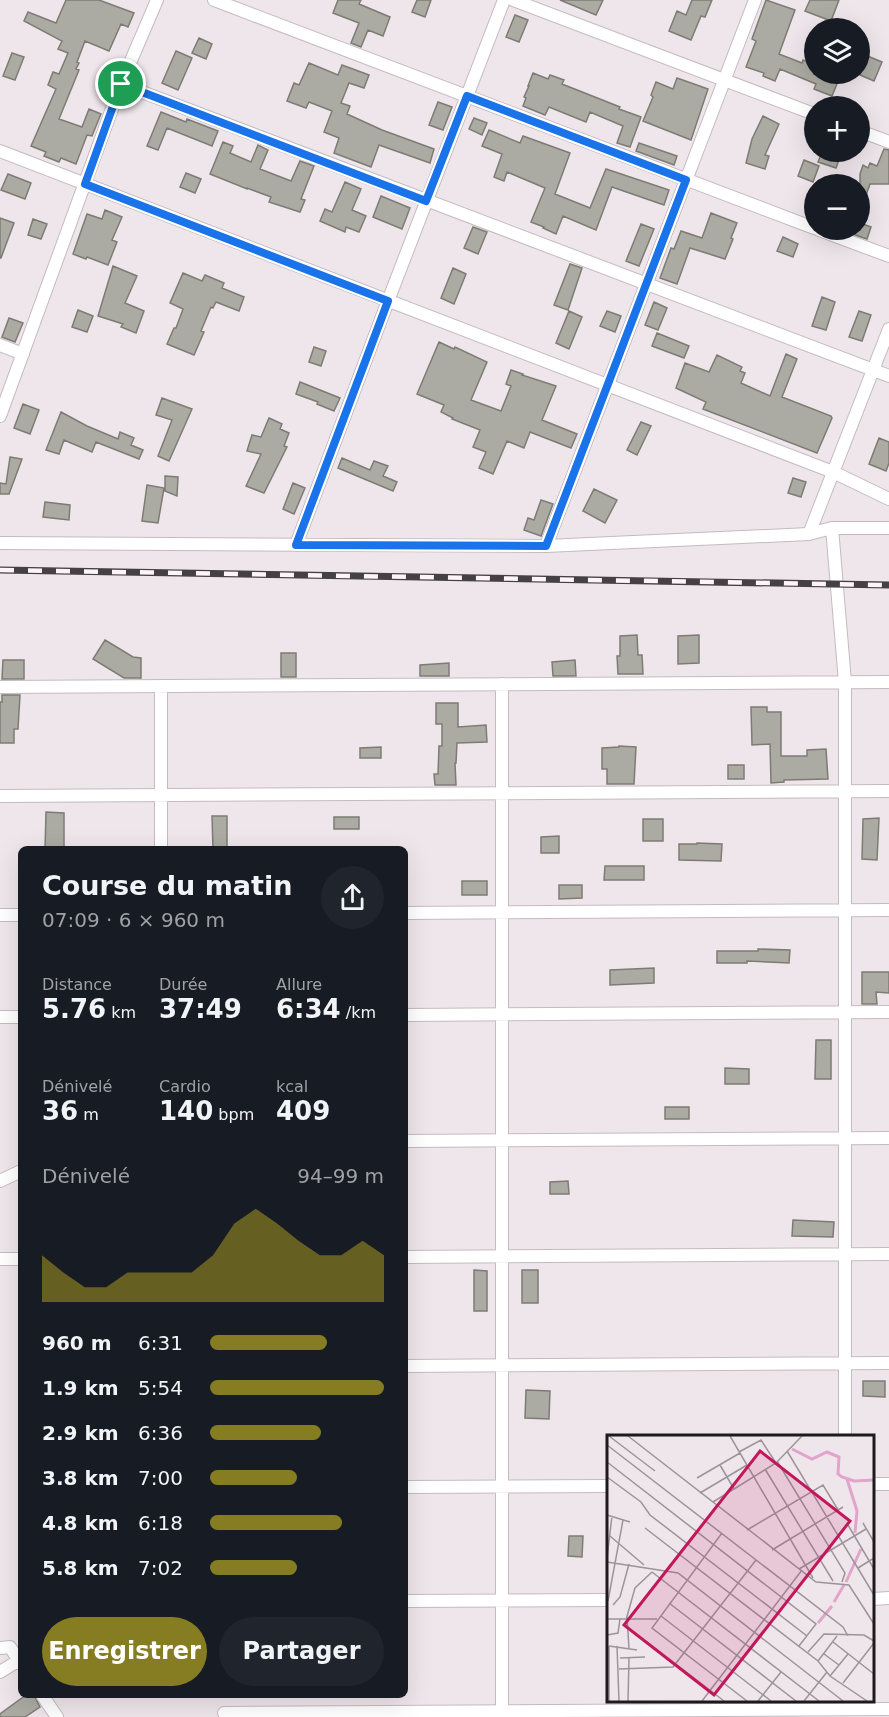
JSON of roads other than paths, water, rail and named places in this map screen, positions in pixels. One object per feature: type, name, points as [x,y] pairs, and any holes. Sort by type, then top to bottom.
[{"type":"street","points":[[0,416],[121,84],[157,0]]},
{"type":"street","points":[[214,0],[804,224]]},
{"type":"street","points":[[296,545],[504,0]]},
{"type":"street","points":[[513,0],[804,110]]},
{"type":"street","points":[[546,546],[755,0]]},
{"type":"street","points":[[121,84],[889,376]]},
{"type":"street","points":[[870,135],[889,142]]},
{"type":"street","points":[[0,151],[833,472],[889,499]]},
{"type":"street","points":[[846,240],[889,256]]},
{"type":"street","points":[[809,534],[889,329]]},
{"type":"street","points":[[0,345],[23,354]]},
{"type":"street","points":[[0,543],[546,546],[809,534],[832,528],[889,528]]},
{"type":"street","points":[[832,528],[845,682],[845,1435]]},
{"type":"street","points":[[0,687],[889,682]]},
{"type":"street","points":[[501,1714],[502,684]]},
{"type":"street","points":[[161,686],[161,846]]},
{"type":"street","points":[[0,796],[889,791]]},
{"type":"street","points":[[408,913],[889,910]]},
{"type":"street","points":[[0,915],[18,915]]},
{"type":"street","points":[[408,1015],[889,1012]]},
{"type":"street","points":[[0,1017],[18,1017]]},
{"type":"street","points":[[408,1141],[889,1138]]},
{"type":"street","points":[[0,1181],[18,1173]]},
{"type":"street","points":[[408,1257],[889,1254]]},
{"type":"street","points":[[0,1259],[18,1259]]},
{"type":"street","points":[[408,1366],[889,1363]]},
{"type":"street","points":[[408,1487],[607,1486]]},
{"type":"street","points":[[408,1601],[607,1600]]},
{"type":"street","points":[[0,1648],[10,1647],[18,1658]]},
{"type":"street","points":[[0,1672],[18,1662]]},
{"type":"street","points":[[44,1698],[57,1717]]},
{"type":"street","points":[[224,1713],[501,1714],[889,1709]]},
{"type":"railway","points":[[0,570],[889,585]]}]
